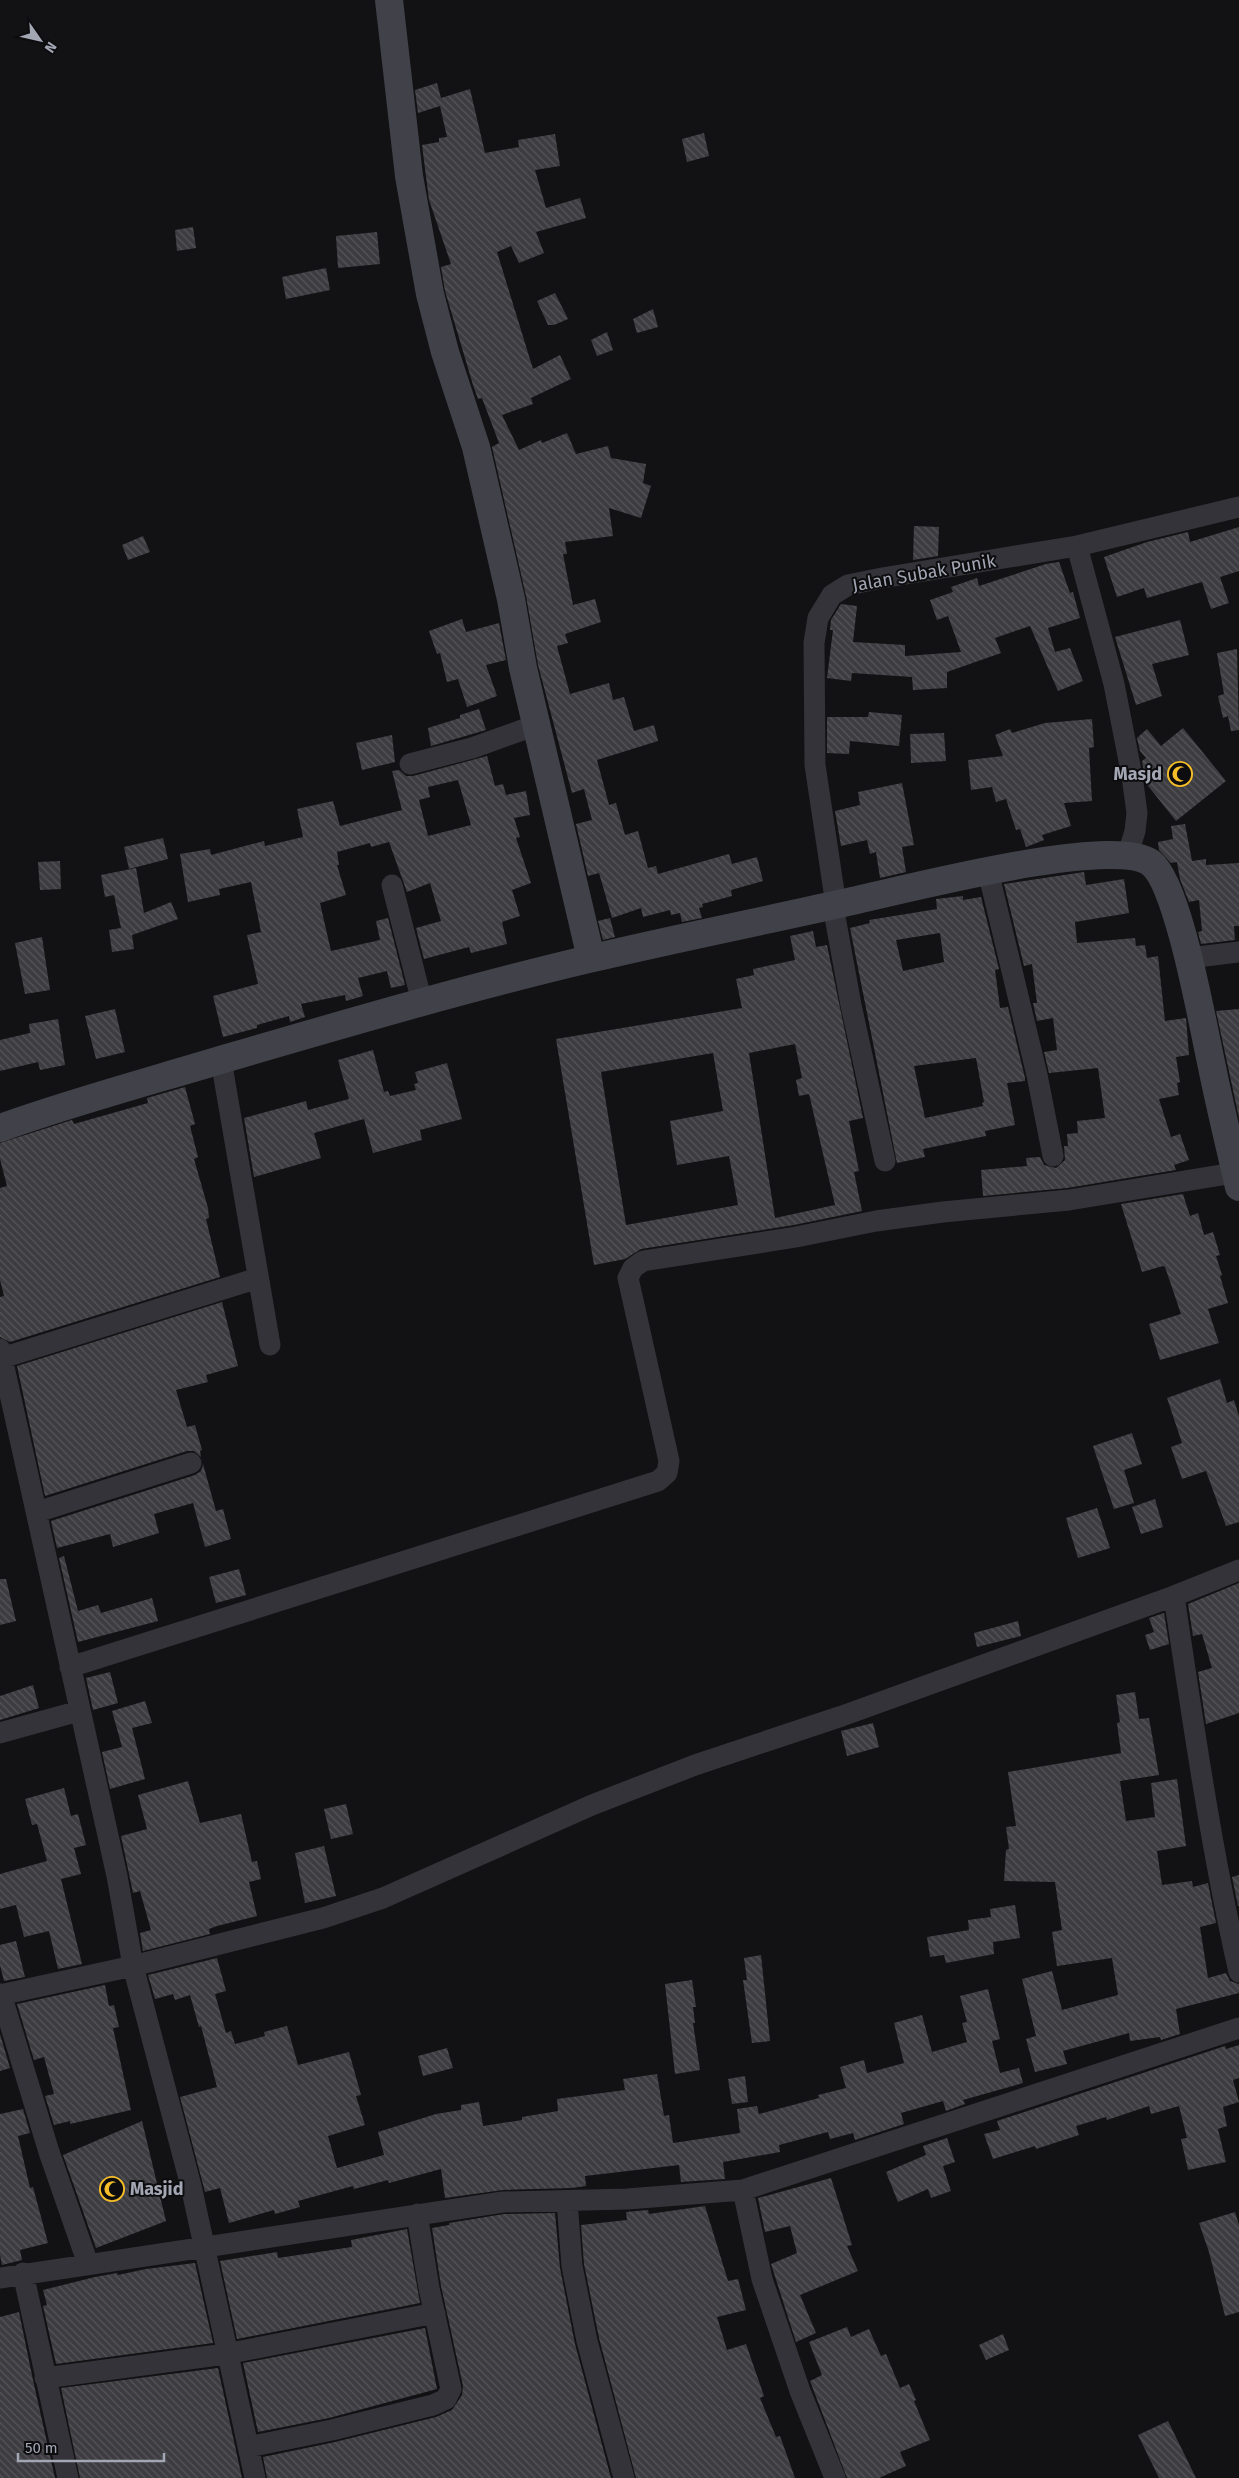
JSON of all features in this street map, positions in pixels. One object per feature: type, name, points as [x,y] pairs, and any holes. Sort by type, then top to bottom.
[{"type":"street","points":[[389,0],[409,176],[430,294],[445,352],[476,448],[511,599],[536,725],[591,958]]},
{"type":"street","name":"Jalan Subak Punik","points":[[885,1161],[858,1042],[835,905],[815,765],[814,643],[818,618],[824,606],[832,595],[848,585],[925,570],[1076,546],[1239,507]]},
{"type":"street","points":[[1076,546],[1114,684],[1132,776],[1137,812],[1136,832],[1128,854]]},
{"type":"street","points":[[410,764],[472,748],[536,725]]},
{"type":"street","points":[[0,1128],[64,1105],[422,1002],[591,958],[988,871],[1072,857],[1128,854],[1151,864],[1161,876],[1173,905],[1189,958],[1238,1177],[1069,1200],[943,1212],[876,1221],[796,1237],[643,1261],[633,1268],[628,1278],[669,1461],[667,1473],[658,1481],[70,1667]]},
{"type":"street","points":[[988,871],[1035,1066],[1053,1156]]},
{"type":"street","points":[[392,885],[422,1002]]},
{"type":"street","points":[[1189,958],[1239,952]]},
{"type":"street","points":[[221,1060],[270,1345]]},
{"type":"street","points":[[255,2478],[226,2354],[191,2186],[133,1966],[116,1876],[1,1354],[258,1278]]},
{"type":"street","points":[[37,1512],[192,1463]]},
{"type":"street","points":[[88,2264],[49,2152],[0,1994],[133,1966],[323,1918],[382,1898],[592,1805],[695,1765],[842,1716],[1174,1596],[1239,1570]]},
{"type":"street","points":[[1174,1596],[1224,1908],[1239,1972]]},
{"type":"street","points":[[0,1733],[79,1711]]},
{"type":"street","points":[[0,2278],[23,2273],[318,2231],[503,2202],[627,2200],[743,2190],[1239,2028]]},
{"type":"street","points":[[743,2190],[762,2279],[800,2391],[835,2478]]},
{"type":"street","points":[[567,2200],[572,2266],[587,2341],[624,2478]]},
{"type":"street","points":[[248,2447],[332,2430],[433,2405],[446,2399],[451,2389],[417,2214]]},
{"type":"street","points":[[23,2273],[68,2478]]},
{"type":"street","points":[[45,2378],[226,2354],[435,2313]]},
{"type":"building","points":[[437,83],[441,98],[470,89],[485,153],[519,147],[518,140],[555,134],[560,166],[535,170],[546,208],[580,198],[586,218],[536,232],[544,253],[519,263],[511,246],[497,252],[533,369],[560,355],[571,379],[531,398],[533,404],[502,415],[519,450],[541,440],[542,443],[567,433],[576,454],[608,446],[611,458],[646,464],[643,483],[651,486],[641,518],[609,508],[613,536],[565,542],[567,554],[563,554],[573,605],[595,599],[601,622],[565,634],[568,643],[557,646],[570,694],[609,683],[613,700],[624,697],[634,731],[654,725],[658,741],[597,760],[609,805],[616,803],[625,835],[638,831],[648,868],[656,866],[658,874],[729,854],[732,864],[757,857],[763,881],[731,890],[732,896],[702,904],[703,907],[699,908],[702,918],[682,922],[680,913],[671,915],[670,910],[643,917],[641,908],[612,918],[599,873],[588,876],[576,824],[592,820],[584,789],[572,793],[538,665],[526,596],[492,447],[499,443],[482,398],[478,399],[473,385],[445,291],[441,267],[451,264],[429,200],[422,145],[439,142],[439,138],[447,137],[440,106],[418,113],[415,90]]},
{"type":"building","points":[[704,133],[709,156],[687,162],[682,139]]},
{"type":"building","points":[[193,227],[196,248],[177,251],[175,230]]},
{"type":"building","points":[[377,232],[380,264],[338,268],[336,236]]},
{"type":"building","points":[[326,268],[330,290],[286,299],[282,277]]},
{"type":"building","points":[[555,293],[568,319],[554,325],[548,325],[537,301]]},
{"type":"building","points":[[653,309],[658,327],[637,333],[633,319]]},
{"type":"building","points":[[607,332],[613,350],[597,356],[591,340]]},
{"type":"building","points":[[914,526],[939,527],[938,556],[913,560]]},
{"type":"building","points":[[1239,527],[1239,571],[1220,577],[1229,603],[1211,609],[1202,582],[1147,598],[1144,588],[1117,597],[1104,557],[1147,542],[1188,532],[1190,542]]},
{"type":"building","points":[[143,536],[150,552],[128,560],[122,545]]},
{"type":"building","points":[[1059,562],[1070,593],[1073,592],[1080,618],[1048,628],[1055,652],[1070,648],[1083,681],[1058,691],[1030,626],[995,638],[1001,653],[947,672],[947,688],[913,690],[912,677],[852,673],[851,681],[827,678],[833,630],[830,630],[831,620],[841,604],[857,606],[853,642],[905,645],[905,656],[961,652],[948,616],[937,620],[930,600],[953,592],[951,587],[977,578],[979,586],[1046,564]]},
{"type":"building","points":[[462,619],[466,632],[499,623],[506,660],[486,665],[497,696],[467,707],[458,679],[447,682],[440,653],[437,654],[429,631]]},
{"type":"building","points":[[1180,620],[1189,655],[1152,664],[1162,696],[1136,705],[1115,637]]},
{"type":"building","points":[[1237,649],[1239,730],[1231,731],[1228,716],[1223,718],[1218,696],[1224,694],[1217,653]]},
{"type":"building","points":[[479,709],[486,730],[431,746],[428,728],[460,718],[460,715]]},
{"type":"building","points":[[869,712],[902,715],[899,746],[850,741],[849,754],[827,753],[827,717],[868,717]]},
{"type":"building","points":[[1092,719],[1094,747],[1089,748],[1092,801],[1064,803],[1071,826],[1042,835],[1044,840],[1026,847],[1020,829],[1016,830],[1006,799],[996,802],[992,787],[971,790],[968,760],[1003,756],[995,735],[1010,729],[1012,733],[1045,723]]},
{"type":"building","name":"Masjd","points":[[1183,728],[1226,781],[1176,821],[1145,782],[1142,761],[1146,758],[1140,751],[1137,738],[1147,729],[1161,746]]},
{"type":"building","points":[[944,733],[946,761],[911,763],[910,734]]},
{"type":"building","points":[[392,735],[395,762],[362,770],[356,743]]},
{"type":"building","points":[[487,756],[495,786],[503,784],[506,795],[526,791],[530,815],[514,818],[520,837],[516,838],[531,883],[512,890],[520,916],[502,922],[507,944],[471,953],[469,947],[424,959],[416,928],[441,921],[430,883],[407,892],[389,842],[371,847],[370,843],[337,852],[339,865],[337,865],[346,895],[320,903],[331,951],[380,940],[376,921],[388,918],[405,985],[391,988],[387,971],[358,978],[363,996],[346,1001],[345,995],[301,1004],[305,1017],[290,1022],[289,1016],[257,1025],[257,1028],[223,1037],[213,996],[258,984],[247,935],[261,932],[251,882],[219,889],[220,895],[188,902],[180,854],[210,849],[211,855],[264,841],[265,846],[303,837],[297,809],[333,801],[340,826],[402,810],[392,771],[399,770],[406,776],[413,776]],"holes":[[[458,780],[471,825],[428,836],[419,800],[430,797],[428,787]]]},
{"type":"building","points":[[902,783],[914,845],[902,847],[906,872],[880,878],[876,852],[870,854],[867,840],[841,846],[835,811],[860,805],[858,792]]},
{"type":"building","points":[[1185,824],[1192,861],[1206,859],[1206,865],[1239,863],[1239,926],[1234,926],[1235,940],[1201,944],[1198,932],[1202,931],[1199,900],[1189,902],[1180,879],[1177,862],[1171,863],[1159,850],[1158,842],[1173,839],[1171,826]]},
{"type":"building","points":[[163,838],[168,859],[129,869],[124,847]]},
{"type":"building","points":[[60,861],[61,889],[40,890],[38,862]]},
{"type":"building","points":[[136,868],[144,913],[171,902],[178,919],[132,935],[134,949],[112,952],[109,930],[121,928],[114,895],[105,897],[101,875]]},
{"type":"building","points":[[1084,872],[1086,885],[1124,879],[1129,913],[1075,922],[1077,943],[1135,938],[1136,946],[1145,945],[1147,958],[1158,956],[1165,1021],[1186,1018],[1189,1055],[1176,1057],[1180,1082],[1177,1083],[1179,1095],[1159,1099],[1171,1137],[1180,1134],[1189,1160],[1174,1165],[1176,1170],[1067,1188],[983,1196],[981,1170],[1027,1166],[1026,1158],[1040,1157],[1044,1165],[1056,1168],[1065,1160],[1064,1146],[1068,1146],[1067,1134],[1078,1133],[1077,1121],[1105,1118],[1098,1068],[1049,1073],[1044,1052],[1057,1050],[1053,1018],[1037,1021],[1033,1003],[1037,1003],[1032,964],[1024,966],[1004,884]]},
{"type":"building","points":[[963,896],[963,900],[981,897],[999,969],[995,970],[1000,1008],[1008,1007],[1025,1081],[1007,1083],[1015,1125],[985,1131],[986,1136],[923,1149],[925,1157],[897,1163],[850,928],[870,923],[869,920],[937,909],[936,899]],"holes":[[[940,933],[944,962],[903,971],[896,940]],[[976,1058],[984,1102],[982,1103],[983,1106],[925,1118],[914,1066]]]},
{"type":"building","points":[[610,918],[615,937],[603,940],[598,921]]},
{"type":"building","points":[[813,931],[816,947],[827,945],[863,1118],[849,1121],[859,1171],[854,1172],[862,1211],[794,1225],[641,1249],[625,1259],[594,1265],[556,1039],[742,1008],[736,979],[754,975],[753,969],[795,960],[790,936]],"holes":[[[795,1044],[802,1078],[796,1080],[799,1096],[809,1094],[835,1205],[775,1218],[749,1053]],[[713,1053],[723,1111],[670,1121],[677,1165],[729,1156],[738,1205],[626,1225],[601,1072]]]},
{"type":"building","points":[[42,937],[50,990],[25,994],[15,943]]},
{"type":"building","points":[[115,1009],[125,1052],[96,1059],[85,1016]]},
{"type":"building","points":[[1239,1009],[1239,1118],[1216,1011]]},
{"type":"building","points":[[58,1019],[65,1065],[40,1070],[38,1062],[0,1071],[0,1040],[30,1033],[29,1024]]},
{"type":"building","points":[[373,1050],[384,1092],[388,1091],[390,1096],[416,1090],[414,1084],[418,1083],[415,1072],[447,1063],[462,1119],[420,1130],[422,1140],[373,1153],[364,1119],[314,1133],[321,1158],[254,1177],[244,1118],[306,1101],[308,1110],[349,1099],[338,1060]]},
{"type":"building","points":[[185,1087],[195,1124],[190,1126],[198,1157],[194,1159],[208,1208],[209,1218],[206,1219],[220,1277],[10,1342],[0,1337],[0,1297],[4,1296],[0,1280],[0,1188],[7,1186],[0,1159],[0,1143],[72,1120],[74,1124],[148,1103],[147,1098]]},
{"type":"building","points":[[1183,1194],[1190,1216],[1198,1213],[1204,1235],[1213,1232],[1220,1255],[1216,1256],[1222,1275],[1220,1276],[1228,1303],[1208,1309],[1219,1343],[1160,1360],[1149,1324],[1181,1314],[1165,1267],[1142,1272],[1121,1204]]},
{"type":"building","points":[[222,1302],[238,1366],[206,1375],[208,1382],[176,1390],[187,1427],[195,1425],[202,1450],[200,1451],[201,1457],[194,1451],[187,1451],[45,1496],[17,1366]]},
{"type":"building","points":[[1220,1379],[1227,1403],[1234,1400],[1239,1416],[1239,1522],[1226,1526],[1206,1471],[1182,1479],[1171,1447],[1182,1443],[1167,1398]]},
{"type":"building","points":[[1132,1433],[1142,1464],[1124,1470],[1134,1503],[1114,1509],[1093,1446]]},
{"type":"building","points":[[203,1464],[216,1511],[223,1509],[231,1539],[205,1547],[193,1503],[154,1514],[159,1533],[113,1547],[110,1534],[57,1548],[51,1521],[195,1475],[201,1471]]},
{"type":"building","points":[[1155,1499],[1163,1527],[1141,1534],[1132,1507]]},
{"type":"building","points":[[1097,1508],[1110,1548],[1078,1558],[1066,1518]]},
{"type":"building","points":[[64,1556],[78,1611],[98,1605],[101,1613],[152,1598],[158,1621],[78,1642],[59,1558]]},
{"type":"building","points":[[239,1569],[246,1595],[216,1603],[209,1577]]},
{"type":"building","points":[[0,1579],[6,1579],[16,1621],[0,1625]]},
{"type":"building","points":[[1239,1583],[1239,1713],[1206,1724],[1198,1672],[1212,1668],[1202,1634],[1193,1636],[1188,1604]]},
{"type":"building","points":[[1164,1613],[1169,1644],[1150,1650],[1145,1635],[1154,1632],[1149,1618]]},
{"type":"building","points":[[1018,1621],[1021,1636],[977,1647],[974,1633]]},
{"type":"building","points":[[110,1672],[118,1703],[93,1710],[86,1678]]},
{"type":"building","points":[[33,1685],[39,1708],[0,1720],[0,1696]]},
{"type":"building","points":[[1135,1692],[1139,1719],[1149,1718],[1159,1775],[1120,1781],[1126,1821],[1155,1817],[1151,1783],[1177,1779],[1186,1846],[1157,1851],[1162,1885],[1192,1881],[1193,1887],[1208,1883],[1216,1923],[1200,1927],[1208,1978],[1226,1973],[1230,1981],[1239,1984],[1239,1993],[1176,2009],[1180,2034],[1161,2040],[1160,2037],[1130,2041],[1129,2033],[1063,2051],[1067,2064],[1035,2072],[1026,2039],[1036,2036],[1022,1979],[1052,1971],[1062,2010],[1118,1995],[1112,1958],[1057,1966],[1052,1932],[1062,1930],[1055,1882],[1004,1881],[1006,1850],[1009,1849],[1006,1827],[1016,1826],[1008,1772],[1121,1753],[1117,1723],[1120,1722],[1116,1695]]},
{"type":"building","points":[[145,1701],[152,1723],[132,1728],[145,1779],[110,1789],[102,1752],[122,1747],[112,1711]]},
{"type":"building","points":[[873,1723],[879,1747],[847,1756],[841,1731]]},
{"type":"building","points":[[188,1781],[200,1823],[241,1814],[252,1862],[257,1861],[261,1879],[249,1882],[257,1916],[209,1929],[210,1934],[143,1951],[140,1933],[151,1930],[140,1891],[133,1893],[121,1836],[147,1829],[138,1795]]},
{"type":"building","points":[[64,1788],[71,1816],[78,1814],[86,1845],[74,1848],[81,1874],[61,1879],[82,1964],[58,1969],[49,1931],[24,1937],[16,1905],[0,1909],[0,1874],[47,1861],[37,1824],[32,1825],[25,1799]]},
{"type":"building","points":[[346,1804],[353,1834],[331,1839],[324,1809]]},
{"type":"building","points":[[324,1846],[336,1896],[305,1903],[295,1853]]},
{"type":"building","points":[[1239,1875],[1239,1906],[1238,1906],[1232,1877]]},
{"type":"building","points":[[1015,1905],[1020,1938],[993,1942],[994,1954],[946,1963],[944,1955],[930,1957],[927,1937],[969,1930],[968,1920],[991,1917],[990,1909]]},
{"type":"building","points":[[16,1941],[25,1977],[4,1981],[0,1965],[0,1945]]},
{"type":"building","points":[[761,1955],[770,2041],[752,2043],[743,1980],[747,1980],[744,1958]]},
{"type":"building","points":[[217,1958],[226,1991],[215,1994],[226,2033],[231,2031],[235,2044],[265,2036],[264,2032],[287,2026],[298,2065],[349,2052],[361,2095],[356,2096],[365,2125],[328,2136],[337,2168],[384,2155],[378,2132],[436,2114],[461,2110],[461,2105],[479,2102],[483,2126],[522,2120],[522,2117],[558,2111],[557,2099],[625,2090],[623,2079],[657,2074],[664,2116],[669,2115],[673,2143],[740,2133],[737,2109],[757,2106],[759,2114],[819,2098],[818,2095],[846,2088],[840,2067],[864,2060],[867,2073],[904,2063],[894,2023],[922,2015],[932,2052],[967,2042],[962,2023],[967,2022],[960,1996],[988,1989],[1000,2039],[992,2041],[1000,2073],[1019,2068],[1023,2083],[963,2100],[965,2104],[946,2111],[943,2101],[901,2113],[904,2124],[855,2140],[853,2133],[830,2139],[828,2132],[779,2145],[780,2152],[723,2162],[725,2179],[681,2182],[679,2165],[585,2176],[586,2186],[572,2188],[503,2190],[445,2198],[441,2169],[389,2183],[388,2180],[354,2189],[353,2186],[298,2201],[300,2207],[275,2214],[274,2210],[229,2223],[220,2188],[205,2192],[180,2097],[217,2087],[201,2026],[199,2027],[190,1995],[175,2000],[173,1994],[155,1999],[148,1975]]},
{"type":"building","points":[[692,1980],[696,2007],[693,2007],[695,2023],[693,2023],[700,2070],[675,2074],[665,1984]]},
{"type":"building","points":[[105,1985],[109,2006],[114,2005],[119,2027],[113,2028],[131,2110],[70,2124],[70,2121],[54,2125],[45,2096],[54,2094],[44,2057],[34,2060],[17,2004]]},
{"type":"building","points":[[0,2034],[10,2068],[0,2071]]},
{"type":"building","points":[[1239,2045],[1239,2078],[1233,2080],[1239,2102],[1223,2107],[1227,2126],[1218,2129],[1226,2162],[1188,2170],[1181,2139],[1187,2138],[1179,2106],[1151,2114],[1149,2106],[1107,2120],[1106,2117],[1076,2126],[1079,2135],[1036,2149],[1035,2146],[993,2159],[984,2134],[1000,2130],[997,2121],[1225,2046],[1226,2049]]},
{"type":"building","points":[[447,2048],[453,2068],[423,2076],[418,2056]]},
{"type":"building","points":[[745,2076],[748,2102],[732,2104],[728,2079]]},
{"type":"building","points":[[23,2109],[30,2133],[18,2136],[30,2188],[33,2187],[48,2243],[20,2250],[22,2260],[2,2265],[0,2255],[0,2114]]},
{"type":"building","name":"Masjid","points":[[142,2121],[166,2221],[96,2248],[63,2155]]},
{"type":"building","points":[[947,2138],[955,2162],[943,2166],[951,2191],[931,2198],[928,2189],[898,2202],[886,2172],[926,2155],[923,2146]]},
{"type":"building","points":[[831,2178],[852,2245],[847,2246],[858,2271],[800,2295],[816,2333],[796,2342],[771,2264],[797,2253],[790,2226],[765,2232],[758,2198]]},
{"type":"building","points":[[705,2206],[728,2281],[738,2279],[746,2310],[717,2317],[727,2350],[746,2344],[764,2396],[760,2398],[776,2437],[780,2436],[795,2478],[636,2478],[599,2338],[584,2264],[581,2225],[627,2220],[626,2212],[648,2210],[649,2214]]},
{"type":"building","points":[[1235,2212],[1239,2225],[1239,2312],[1225,2316],[1209,2252],[1199,2223]]},
{"type":"building","points":[[555,2213],[560,2268],[575,2344],[611,2478],[267,2478],[263,2457],[335,2442],[436,2417],[452,2410],[462,2395],[463,2386],[441,2286],[432,2228],[449,2225],[449,2223],[504,2214]]},
{"type":"building","points":[[407,2229],[420,2303],[237,2339],[220,2261],[277,2252],[278,2258],[352,2247],[351,2240]]},
{"type":"building","points":[[195,2263],[213,2343],[56,2364],[43,2306],[47,2305],[43,2290],[117,2273],[118,2275],[146,2269]]},
{"type":"building","points":[[19,2312],[55,2478],[0,2478],[0,2317]]},
{"type":"building","points":[[847,2327],[851,2337],[869,2329],[881,2356],[886,2354],[900,2388],[909,2384],[930,2440],[900,2452],[906,2466],[879,2478],[847,2478],[810,2381],[822,2375],[809,2342]]},
{"type":"building","points":[[425,2328],[437,2389],[329,2418],[258,2432],[243,2363]]},
{"type":"building","points":[[1003,2334],[1009,2350],[986,2360],[979,2345]]},
{"type":"building","points":[[218,2368],[242,2478],[80,2478],[61,2388]]},
{"type":"building","points":[[1168,2421],[1196,2478],[1159,2478],[1138,2435]]},
{"type":"place","name":"Masjd","points":[[1180,774]]},
{"type":"place","name":"Masjid","points":[[112,2189]]}]
